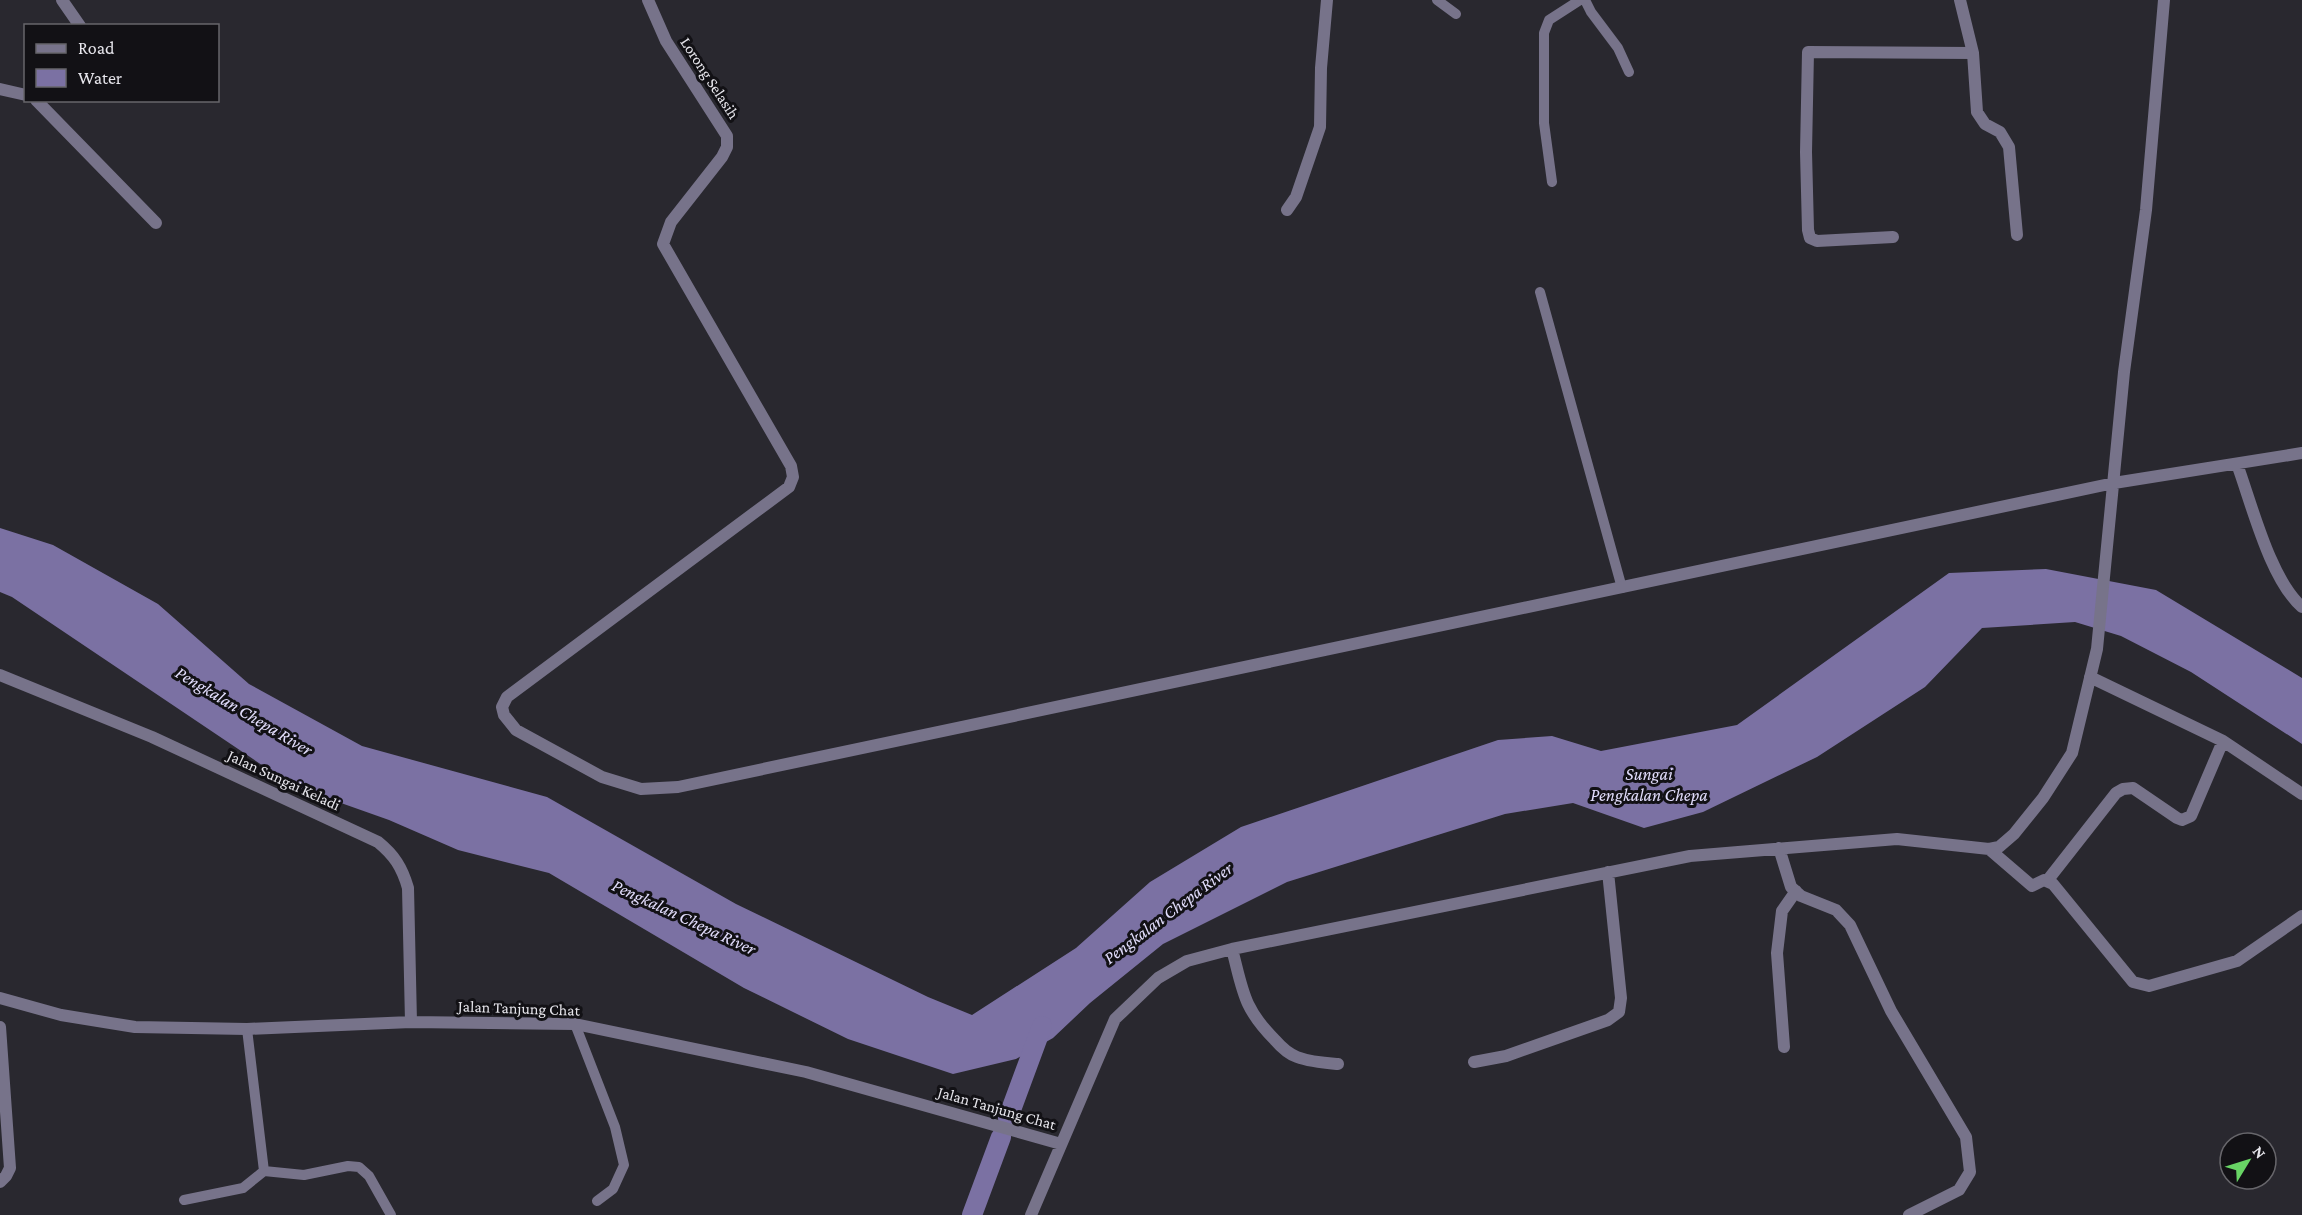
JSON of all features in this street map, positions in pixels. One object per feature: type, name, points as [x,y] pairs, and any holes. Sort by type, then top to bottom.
[{"type":"street","points":[[62,0],[79,24]]},
{"type":"street","name":"Lorong Selasih","points":[[648,0],[671,50],[727,136],[727,147],[722,157],[671,222],[663,244],[791,466],[793,477],[789,487],[507,697],[502,707],[504,715],[516,730],[602,777],[641,789],[678,787],[1622,588]]},
{"type":"street","points":[[1287,210],[1296,197],[1320,128],[1321,68],[1327,0]]},
{"type":"street","points":[[1960,0],[1973,53],[1977,112],[1985,124],[2000,132],[2009,147],[2017,235]]},
{"type":"street","points":[[1031,1215],[1115,1019],[1158,978],[1187,961],[1233,949],[1670,859],[1897,839],[1989,849],[1999,847],[2014,834],[2043,798],[2072,753],[2097,648],[2124,372],[2146,210],[2164,0]]},
{"type":"street","points":[[1893,237],[1817,241],[1810,238],[1806,152],[1808,52],[1973,53]]},
{"type":"street","points":[[0,89],[24,95]]},
{"type":"street","points":[[38,102],[156,223]]},
{"type":"street","points":[[1622,588],[2114,483],[2302,453]]},
{"type":"street","points":[[2237,464],[2278,577],[2292,598],[2302,607]]},
{"type":"street","name":"Jalan Sungai Keladi","points":[[0,675],[152,737],[378,842],[393,854],[403,871],[408,888],[411,1022]]},
{"type":"street","points":[[2090,677],[2223,741],[2302,794]]},
{"type":"street","points":[[2047,881],[2116,793],[2123,789],[2133,788],[2182,820],[2191,816],[2223,741]]},
{"type":"street","points":[[1779,848],[1791,887],[1801,896],[1836,910],[1844,916],[1891,1011],[1966,1137],[1970,1172],[1959,1190],[1909,1215]]},
{"type":"street","points":[[1989,849],[2032,886],[2044,880],[2053,884],[2133,982],[2149,986],[2237,961],[2302,916]]},
{"type":"street","points":[[1474,1062],[1506,1056],[1608,1020],[1619,1012],[1621,998],[1608,872]]},
{"type":"street","points":[[1784,1047],[1778,944],[1782,911],[1796,891]]},
{"type":"street","points":[[1233,949],[1247,1006],[1257,1023],[1280,1046],[1295,1057],[1338,1064]]},
{"type":"street","name":"Jalan Tanjung Chat","points":[[0,998],[61,1015],[135,1028],[247,1029],[411,1022],[575,1024],[807,1072],[1061,1144]]},
{"type":"street","points":[[0,1027],[10,1167],[0,1182]]},
{"type":"lane","points":[[1437,0],[1456,14]]},
{"type":"lane","points":[[1552,182],[1544,123],[1544,33],[1549,20],[1580,0]]},
{"type":"lane","points":[[1585,0],[1591,12],[1618,48],[1629,72]]},
{"type":"lane","points":[[1540,292],[1622,588]]},
{"type":"lane","points":[[575,1024],[615,1127],[624,1165],[613,1189],[597,1201]]},
{"type":"lane","points":[[247,1029],[264,1171]]},
{"type":"lane","points":[[184,1200],[243,1188],[264,1171],[304,1175],[348,1166],[359,1167],[369,1176],[390,1215]]},
{"type":"water","name":"Sungai Pengkalan Chepa","points":[[0,528],[53,545],[158,604],[249,684],[362,746],[547,797],[736,904],[928,997],[972,1015],[1076,948],[1150,882],[1241,827],[1498,740],[1552,736],[1601,751],[1737,725],[1949,573],[2046,569],[2156,590],[2302,678],[2302,744],[2191,672],[2121,636],[2075,622],[1982,628],[1925,687],[1817,757],[1703,812],[1644,828],[1573,803],[1505,814],[1287,882],[1163,944],[1090,1003],[1053,1038],[1016,1059],[953,1074],[848,1039],[744,988],[549,873],[458,850],[389,820],[293,786],[12,597],[0,592]]},
{"type":"waterway","points":[[1008,1118],[1042,1026]]},
{"type":"waterway","points":[[972,1215],[1001,1137]]},
{"type":"water label","name":"Pengkalan Chepa River","points":[[244,711]]},
{"type":"water label","name":"Pengkalan Chepa River","points":[[1168,913]]},
{"type":"water label","name":"Pengkalan Chepa River","points":[[684,917]]}]
